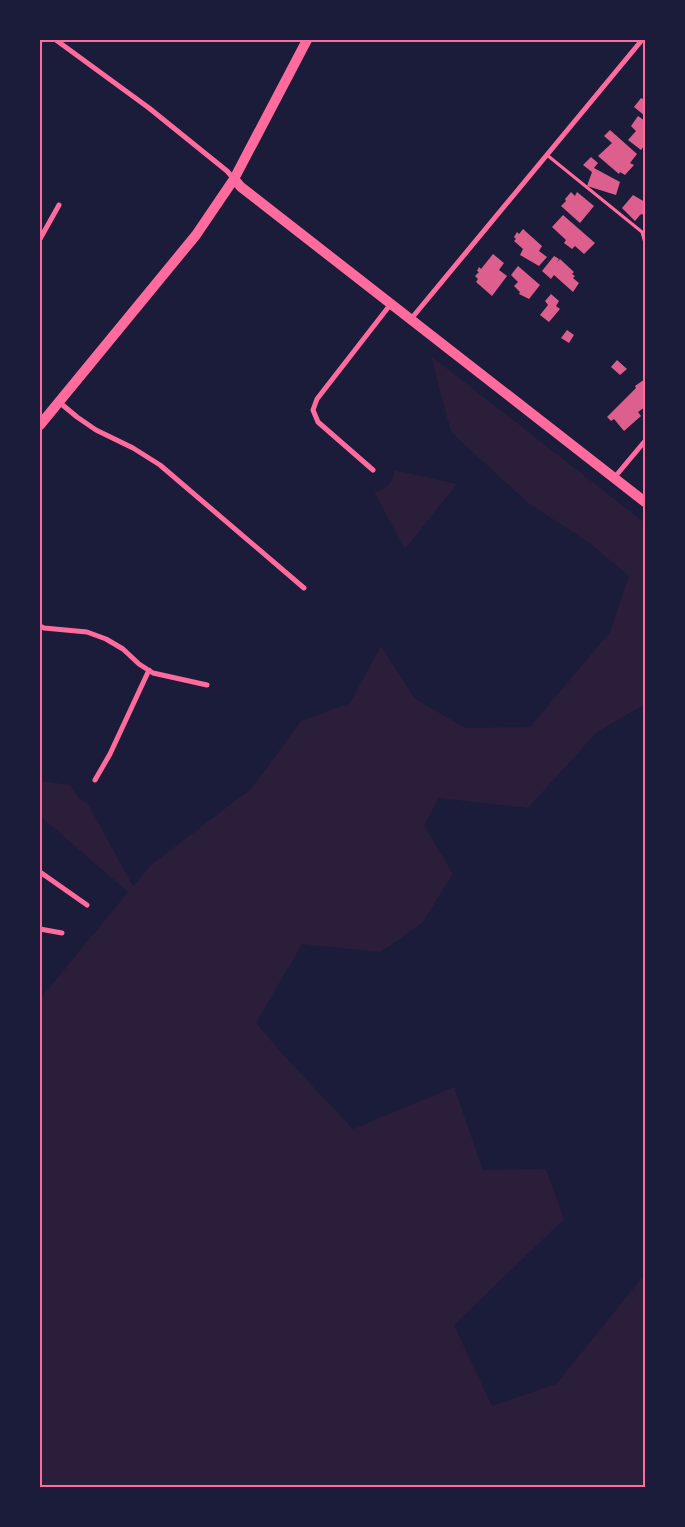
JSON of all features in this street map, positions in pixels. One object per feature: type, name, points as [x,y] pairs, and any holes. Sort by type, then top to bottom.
[{"type":"main road","points":[[40,425],[196,235],[234,179],[307,40]]},
{"type":"main road","points":[[234,179],[241,187],[390,305],[645,502]]},
{"type":"street","points":[[56,40],[149,108],[227,171],[234,179]]},
{"type":"street","points":[[410,320],[642,40]]},
{"type":"street","points":[[40,239],[59,205]]},
{"type":"street","points":[[373,470],[318,422],[313,410],[317,399],[390,305]]},
{"type":"street","points":[[59,402],[96,430],[133,448],[160,465],[304,588]]},
{"type":"street","points":[[614,478],[645,441]]},
{"type":"street","points":[[40,626],[87,632],[106,639],[123,649],[139,664],[153,673],[207,685]]},
{"type":"street","points":[[95,780],[110,754],[149,670]]},
{"type":"street","points":[[40,872],[87,905]]},
{"type":"street","points":[[40,929],[62,933]]},
{"type":"lane","points":[[547,155],[642,232],[645,243]]},
{"type":"shaded area","points":[[431,356],[645,523],[645,704],[597,732],[528,808],[439,798],[424,825],[453,874],[422,923],[381,952],[302,944],[256,1023],[353,1129],[454,1087],[483,1170],[546,1169],[564,1219],[454,1325],[492,1406],[556,1384],[645,1274],[645,1487],[40,1487],[40,999],[128,892],[40,816],[40,781],[70,785],[78,797],[88,804],[133,886],[151,865],[252,788],[301,721],[350,703],[381,646],[415,699],[466,728],[530,727],[610,632],[629,576],[588,542],[528,503],[451,432]]},
{"type":"shaded area","points":[[394,470],[457,484],[405,549],[374,492],[391,482]]},
{"type":"building","points":[[641,98],[645,100],[645,116],[634,107]]},
{"type":"building","points":[[638,116],[645,121],[645,147],[641,150],[628,140],[636,131],[631,126]]},
{"type":"building","points":[[610,130],[637,154],[630,163],[634,165],[625,175],[620,172],[619,174],[598,156],[612,143],[604,136]]},
{"type":"building","points":[[591,157],[598,163],[594,168],[620,182],[616,195],[587,186],[592,172],[583,165]]},
{"type":"building","points":[[571,192],[575,196],[577,192],[594,206],[580,223],[561,206]]},
{"type":"building","points":[[633,195],[645,202],[645,216],[640,215],[635,221],[622,208]]},
{"type":"building","points":[[563,215],[595,243],[584,254],[575,246],[572,249],[564,243],[566,240],[552,227]]},
{"type":"building","points":[[523,229],[542,246],[539,251],[547,257],[539,266],[520,255],[523,249],[514,241],[516,239],[514,237],[517,232],[519,234]]},
{"type":"building","points":[[493,254],[504,263],[499,270],[507,276],[492,296],[476,282],[478,279],[475,276],[479,272],[477,271],[479,267],[481,269]]},
{"type":"building","points":[[554,256],[559,259],[557,262],[560,259],[574,272],[572,274],[575,276],[573,278],[579,283],[573,292],[554,275],[551,279],[542,271]]},
{"type":"building","points":[[518,266],[540,285],[529,299],[519,294],[520,292],[514,286],[518,282],[511,275]]},
{"type":"building","points":[[551,294],[559,301],[556,306],[560,309],[549,322],[540,315],[548,305],[545,301]]},
{"type":"building","points":[[567,330],[574,335],[569,343],[561,338]]},
{"type":"building","points":[[617,360],[627,369],[620,375],[611,367]]},
{"type":"building","points":[[645,379],[645,407],[638,412],[641,416],[624,431],[614,419],[611,421],[607,417],[636,388],[635,386]]}]
